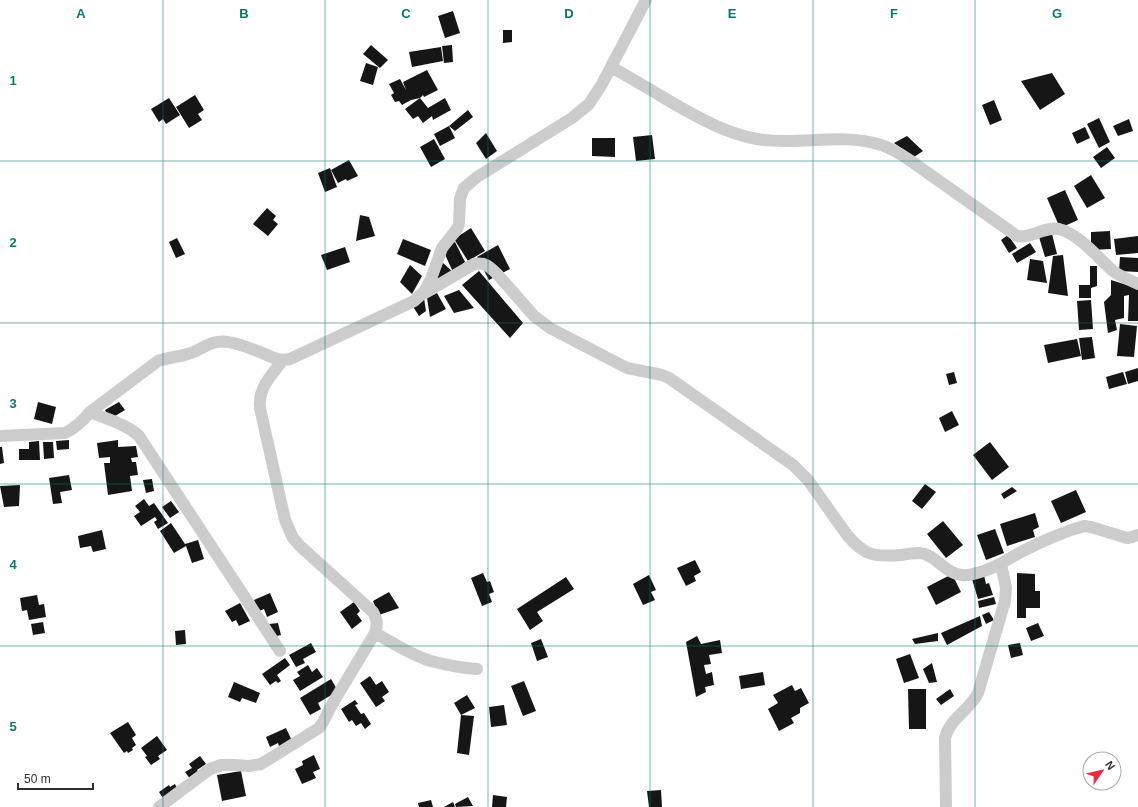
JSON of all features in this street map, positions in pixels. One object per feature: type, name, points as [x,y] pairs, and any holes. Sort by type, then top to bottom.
[{"type":"street","points":[[419,297],[424,292],[431,278],[442,248],[457,229],[459,224],[460,199],[464,188],[477,177],[572,118],[589,104],[611,67],[646,0]]},
{"type":"street","points":[[611,67],[711,124],[756,139],[777,141],[834,139],[868,142],[882,145],[908,159],[1017,236],[1022,237],[1054,229],[1061,230],[1071,234],[1118,274],[1138,284]]},
{"type":"street","points":[[0,436],[65,433],[85,419],[90,412],[158,361],[193,353],[216,342],[225,341],[234,343],[277,359],[290,359],[407,304],[474,264],[480,263],[492,269],[534,316],[550,328],[627,368],[668,378],[793,465],[808,480],[847,535],[853,542],[867,552],[882,556],[913,554],[926,555],[933,558],[956,574],[963,575],[986,571],[1031,546],[1084,526],[1126,538],[1138,535]]},
{"type":"street","points":[[159,807],[210,769],[221,765],[250,766],[261,764],[319,728],[375,633],[377,627],[377,621],[372,612],[300,546],[285,520],[259,399],[264,386],[283,360]]},
{"type":"street","points":[[90,412],[126,426],[139,436],[280,651]]},
{"type":"street","points":[[946,807],[946,732],[972,703],[978,693],[1005,601],[1006,588],[1001,564]]},
{"type":"street","points":[[375,633],[408,651],[431,661],[462,668],[477,668]]},
{"type":"building","points":[[453,11],[460,33],[445,38],[438,16]]},
{"type":"building","points":[[503,30],[512,30],[512,42],[503,43]]},
{"type":"building","points":[[371,45],[388,60],[380,68],[363,54]]},
{"type":"building","points":[[452,45],[453,62],[444,63],[442,46]]},
{"type":"building","points":[[441,47],[443,61],[412,67],[409,52]]},
{"type":"building","points":[[366,63],[378,67],[373,85],[360,81]]},
{"type":"building","points":[[427,70],[438,90],[402,105],[399,101],[395,102],[391,95],[394,93],[389,84],[400,79],[406,90],[403,82]]},
{"type":"building","points":[[1052,73],[1065,94],[1040,110],[1021,81]]},
{"type":"building","points":[[195,95],[204,110],[198,114],[202,120],[189,128],[176,107]]},
{"type":"building","points":[[169,98],[180,115],[166,124],[163,119],[159,122],[151,109]]},
{"type":"building","points":[[420,98],[428,108],[445,98],[451,110],[433,120],[432,116],[423,123],[418,116],[413,119],[405,109]]},
{"type":"building","points":[[994,100],[1002,120],[990,125],[982,105]]},
{"type":"building","points":[[468,110],[473,117],[455,131],[449,126]]},
{"type":"building","points":[[1099,118],[1110,142],[1099,148],[1087,124]]},
{"type":"building","points":[[1129,119],[1133,131],[1118,136],[1113,126]]},
{"type":"building","points":[[449,126],[455,138],[440,146],[434,134]]},
{"type":"building","points":[[1085,127],[1090,138],[1077,144],[1072,133]]},
{"type":"building","points":[[486,133],[497,151],[486,159],[476,143]]},
{"type":"building","points":[[652,135],[655,159],[636,161],[633,137]]},
{"type":"building","points":[[907,136],[923,151],[914,157],[894,143]]},
{"type":"building","points":[[592,138],[615,138],[615,157],[592,156]]},
{"type":"building","points":[[434,139],[445,159],[431,167],[420,147]]},
{"type":"building","points":[[1107,147],[1115,158],[1101,168],[1093,157]]},
{"type":"building","points":[[349,160],[358,176],[338,183],[331,170]]},
{"type":"building","points":[[330,168],[337,187],[325,192],[318,173]]},
{"type":"building","points":[[1091,175],[1105,198],[1087,208],[1074,186]]},
{"type":"building","points":[[1065,190],[1078,220],[1060,228],[1047,198]]},
{"type":"building","points":[[267,208],[276,216],[273,220],[278,224],[268,236],[253,224]]},
{"type":"building","points":[[360,215],[369,217],[375,236],[356,241]]},
{"type":"building","points":[[471,228],[485,251],[468,261],[454,239]]},
{"type":"building","points":[[1110,231],[1111,249],[1091,250],[1091,232]]},
{"type":"building","points":[[1052,234],[1057,254],[1045,257],[1039,237]]},
{"type":"building","points":[[1008,235],[1017,248],[1009,253],[1001,240]]},
{"type":"building","points":[[1138,236],[1138,253],[1116,255],[1114,239]]},
{"type":"building","points":[[177,238],[185,254],[176,258],[169,242]]},
{"type":"building","points":[[403,239],[431,250],[425,266],[397,254]]},
{"type":"building","points":[[455,242],[465,262],[453,272],[442,248]]},
{"type":"building","points":[[1030,243],[1036,252],[1017,263],[1012,254]]},
{"type":"building","points":[[498,245],[510,269],[489,280],[477,257]]},
{"type":"building","points":[[345,247],[350,262],[327,270],[321,255]]},
{"type":"building","points":[[1063,255],[1068,296],[1048,293],[1053,256]]},
{"type":"building","points":[[1120,257],[1138,258],[1138,272],[1119,271]]},
{"type":"building","points":[[1030,259],[1043,261],[1047,283],[1027,280]]},
{"type":"building","points":[[443,263],[453,272],[433,283]]},
{"type":"building","points":[[410,265],[422,276],[412,294],[400,282]]},
{"type":"building","points":[[1090,266],[1097,266],[1097,286],[1091,288],[1091,298],[1079,298],[1079,285],[1090,285]]},
{"type":"building","points":[[479,271],[523,323],[510,338],[462,285]]},
{"type":"building","points":[[1111,280],[1138,287],[1138,321],[1128,321],[1129,295],[1124,296],[1124,318],[1115,320],[1117,330],[1108,333],[1104,302],[1111,295]]},
{"type":"building","points":[[459,290],[474,308],[454,313],[444,296]]},
{"type":"building","points":[[437,293],[446,309],[430,317],[427,298]]},
{"type":"building","points":[[424,298],[426,311],[419,316],[412,305]]},
{"type":"building","points":[[1091,300],[1093,329],[1079,330],[1077,301]]},
{"type":"building","points":[[1120,324],[1137,326],[1134,357],[1117,356]]},
{"type":"building","points":[[1092,337],[1095,358],[1082,360],[1079,338]]},
{"type":"building","points":[[1077,339],[1081,356],[1048,363],[1044,345]]},
{"type":"building","points":[[1138,368],[1138,381],[1128,384],[1125,372]]},
{"type":"building","points":[[954,372],[957,383],[949,385],[946,374]]},
{"type":"building","points":[[1123,372],[1127,384],[1109,389],[1106,377]]},
{"type":"building","points":[[38,402],[56,407],[52,424],[34,419]]},
{"type":"building","points":[[119,402],[125,410],[110,419],[105,410]]},
{"type":"building","points":[[952,411],[959,425],[945,432],[939,418]]},
{"type":"building","points":[[69,440],[69,449],[57,450],[56,441]]},
{"type":"building","points":[[118,440],[118,447],[136,446],[138,457],[131,458],[132,462],[136,462],[138,475],[130,476],[132,491],[108,495],[104,463],[110,463],[110,457],[99,458],[97,443]]},
{"type":"building","points":[[39,441],[40,460],[19,460],[19,449],[29,449],[29,442]]},
{"type":"building","points":[[43,442],[53,442],[54,458],[44,459]]},
{"type":"building","points":[[990,442],[1009,467],[992,480],[973,455]]},
{"type":"building","points":[[0,447],[2,447],[4,463],[0,464]]},
{"type":"building","points":[[69,475],[72,490],[60,492],[62,503],[53,504],[49,478]]},
{"type":"building","points":[[152,479],[154,491],[146,493],[143,480]]},
{"type":"building","points":[[925,484],[936,492],[922,509],[912,501]]},
{"type":"building","points":[[20,485],[19,506],[4,507],[0,486]]},
{"type":"building","points":[[1012,487],[1017,491],[1004,499],[1001,494]]},
{"type":"building","points":[[1076,490],[1086,512],[1061,523],[1051,501]]},
{"type":"building","points":[[144,499],[149,506],[154,503],[168,523],[158,529],[154,522],[157,520],[155,517],[141,526],[134,516],[140,512],[135,506]]},
{"type":"building","points":[[171,501],[179,512],[170,518],[162,507]]},
{"type":"building","points":[[1035,513],[1039,527],[1033,530],[1035,537],[1007,546],[1000,524]]},
{"type":"building","points":[[943,521],[963,545],[946,558],[927,534]]},
{"type":"building","points":[[171,523],[185,544],[198,540],[204,559],[192,563],[186,546],[174,553],[160,531]]},
{"type":"building","points":[[995,529],[1004,553],[986,560],[977,535]]},
{"type":"building","points":[[102,530],[106,549],[93,552],[91,546],[80,548],[78,536]]},
{"type":"building","points":[[695,560],[701,572],[694,576],[696,581],[686,586],[677,568]]},
{"type":"building","points":[[483,573],[487,582],[490,581],[494,592],[489,594],[492,602],[482,606],[471,578]]},
{"type":"building","points":[[1017,573],[1035,574],[1035,591],[1040,591],[1040,608],[1026,608],[1026,618],[1017,618]]},
{"type":"building","points":[[952,574],[961,592],[936,605],[927,587]]},
{"type":"building","points":[[649,575],[656,590],[651,592],[655,600],[643,605],[633,584]]},
{"type":"building","points":[[984,575],[986,584],[989,583],[993,595],[978,599],[972,579]]},
{"type":"building","points":[[566,577],[574,589],[537,612],[543,621],[530,630],[517,609]]},
{"type":"building","points":[[389,592],[399,608],[379,615],[373,601]]},
{"type":"building","points":[[270,593],[278,612],[267,617],[264,609],[259,611],[254,600]]},
{"type":"building","points":[[37,595],[39,605],[44,604],[46,617],[29,620],[27,610],[22,611],[20,598]]},
{"type":"building","points":[[994,597],[996,604],[979,608],[978,601]]},
{"type":"building","points":[[354,602],[360,611],[357,614],[362,621],[352,629],[340,612]]},
{"type":"building","points":[[240,603],[250,621],[239,626],[236,620],[232,622],[225,611]]},
{"type":"building","points":[[989,612],[994,620],[986,624],[982,615]]},
{"type":"building","points":[[980,616],[982,626],[947,645],[941,633]]},
{"type":"building","points":[[43,622],[45,633],[33,635],[31,624]]},
{"type":"building","points":[[278,623],[281,635],[272,637],[269,624]]},
{"type":"building","points":[[1038,623],[1044,636],[1031,641],[1026,628]]},
{"type":"building","points":[[185,630],[186,644],[176,645],[175,631]]},
{"type":"building","points":[[938,633],[938,641],[915,644],[912,639]]},
{"type":"building","points":[[697,636],[701,644],[720,640],[722,653],[709,655],[711,664],[704,665],[706,674],[712,672],[714,685],[705,687],[706,692],[696,697],[686,642]]},
{"type":"building","points":[[541,639],[548,657],[537,661],[531,643]]},
{"type":"building","points":[[311,643],[316,652],[303,659],[305,663],[296,667],[289,655]]},
{"type":"building","points":[[1020,643],[1023,655],[1011,658],[1008,645]]},
{"type":"building","points":[[910,654],[919,678],[904,683],[896,659]]},
{"type":"building","points":[[285,658],[290,665],[277,675],[281,681],[278,683],[276,681],[270,685],[262,674]]},
{"type":"building","points":[[932,663],[937,682],[929,683],[923,669]]},
{"type":"building","points":[[308,665],[312,672],[317,668],[323,677],[300,691],[293,680],[300,676],[297,672]]},
{"type":"building","points":[[763,672],[765,685],[741,689],[739,676]]},
{"type":"building","points":[[370,676],[376,685],[382,681],[389,692],[382,697],[385,701],[376,707],[360,683]]},
{"type":"building","points":[[331,679],[338,691],[318,703],[321,709],[310,715],[300,698]]},
{"type":"building","points":[[524,681],[536,711],[523,716],[511,686]]},
{"type":"building","points":[[234,682],[260,693],[256,703],[242,698],[240,702],[228,697]]},
{"type":"building","points":[[792,685],[795,691],[801,688],[809,703],[800,708],[800,713],[791,718],[794,723],[779,731],[768,709],[778,703],[773,695]]},
{"type":"building","points":[[908,689],[926,689],[926,729],[909,729]]},
{"type":"building","points":[[950,689],[954,696],[941,705],[936,699]]},
{"type":"building","points":[[467,695],[475,708],[461,715],[454,703]]},
{"type":"building","points":[[355,700],[358,704],[355,705],[361,714],[364,713],[371,724],[365,729],[361,723],[356,726],[352,720],[349,722],[341,709]]},
{"type":"building","points":[[504,705],[507,725],[491,727],[489,707]]},
{"type":"building","points":[[461,715],[474,716],[469,755],[457,753]]},
{"type":"building","points":[[128,722],[136,735],[132,738],[136,745],[132,748],[133,750],[128,753],[127,751],[124,753],[110,733]]},
{"type":"building","points":[[286,728],[293,743],[280,749],[278,743],[270,747],[266,737]]},
{"type":"building","points":[[157,736],[167,750],[158,756],[160,759],[151,765],[141,748]]},
{"type":"building","points":[[314,755],[320,769],[313,772],[316,778],[302,784],[295,769],[303,765],[302,761]]},
{"type":"building","points":[[200,756],[206,764],[197,770],[200,774],[191,780],[185,772],[192,768],[189,764]]},
{"type":"building","points":[[241,771],[246,796],[222,801],[217,775]]},
{"type":"building","points":[[175,784],[178,790],[163,798],[159,792],[169,785],[170,787]]},
{"type":"building","points":[[661,790],[662,807],[649,807],[647,791]]},
{"type":"building","points":[[493,795],[507,797],[506,807],[492,807]]},
{"type":"building","points":[[468,797],[473,806],[456,807],[455,804]]},
{"type":"building","points":[[431,800],[433,807],[419,807],[418,803]]},
{"type":"building","points":[[453,802],[455,807],[444,807]]}]
